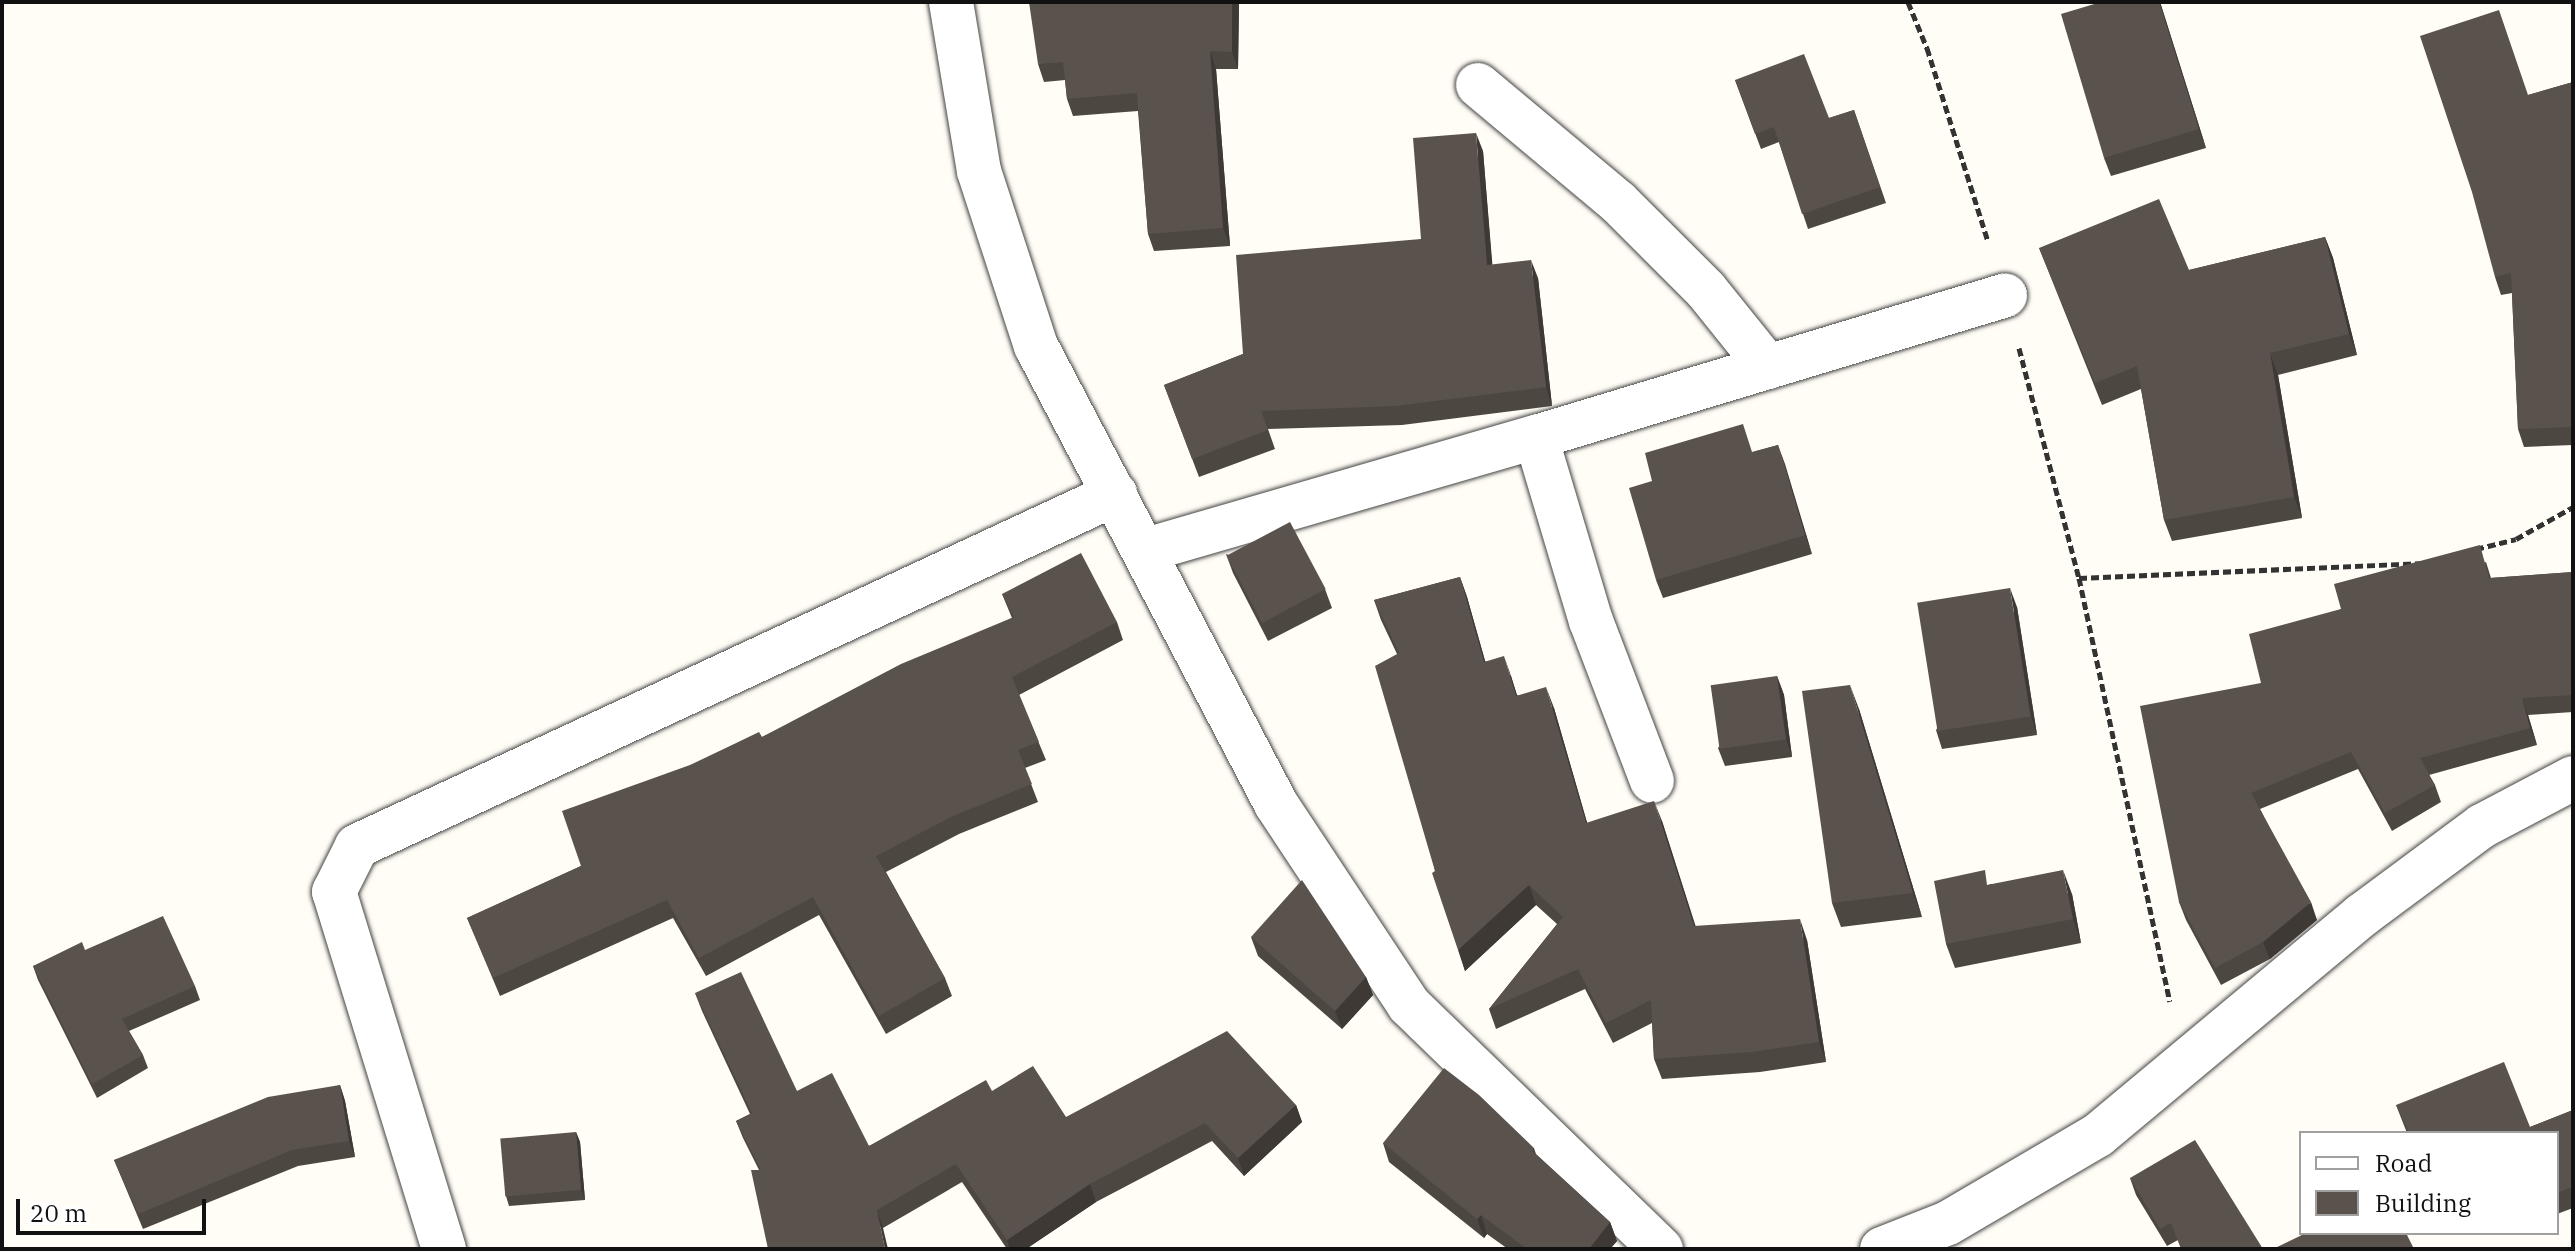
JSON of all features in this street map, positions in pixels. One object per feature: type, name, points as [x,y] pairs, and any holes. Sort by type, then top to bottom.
[{"type":"street","points":[[951,2],[979,171],[1036,346],[1146,550],[1276,804],[1409,1005],[1661,1249]]},
{"type":"street","points":[[1478,85],[1618,202],[1706,290],[1768,367]]},
{"type":"street","points":[[1146,550],[1536,437],[2005,295]]},
{"type":"street","points":[[1536,437],[1591,621],[1652,781]]},
{"type":"street","points":[[444,1249],[334,892],[357,846],[1115,494]]},
{"type":"street","points":[[1882,1249],[1948,1223],[2098,1135],[2362,915],[2470,835],[2573,778]]},
{"type":"path","points":[[1908,2],[1927,48],[2005,295],[2079,578],[2183,1064]]},
{"type":"path","points":[[2470,551],[2516,539],[2573,507]]},
{"type":"path","points":[[2079,578],[2424,562]]},
{"type":"building","points":[[1029,2],[1232,2],[1232,52],[1210,51],[1223,228],[1148,234],[1137,93],[1067,99],[1063,62],[1038,64]]},
{"type":"building","points":[[2101,2],[2159,2],[2199,129],[2104,158],[2061,14]]},
{"type":"building","points":[[2499,10],[2528,95],[2573,82],[2573,427],[2518,429],[2511,273],[2495,277],[2472,192],[2420,36]]},
{"type":"building","points":[[1804,54],[1829,118],[1854,110],[1880,187],[1802,214],[1774,127],[1755,134],[1735,80]]},
{"type":"building","points":[[1476,133],[1487,265],[1531,260],[1546,387],[1395,406],[1261,411],[1268,430],[1192,459],[1164,385],[1243,354],[1236,255],[1421,239],[1413,138]]},
{"type":"building","points":[[2159,199],[2189,270],[2325,237],[2349,334],[2270,353],[2294,497],[2164,520],[2137,366],[2095,383],[2039,248]]},
{"type":"building","points":[[1743,424],[1752,452],[1778,445],[1805,535],[1656,580],[1629,488],[1652,481],[1645,453]]},
{"type":"building","points":[[1290,522],[1326,589],[1262,623],[1226,556]]},
{"type":"building","points":[[2480,545],[2489,578],[2573,572],[2573,695],[2522,698],[2530,728],[2420,758],[2435,785],[2385,813],[2351,752],[2251,793],[2311,902],[2263,942],[2215,968],[2179,902],[2140,706],[2261,683],[2249,634],[2341,609],[2334,584]]},
{"type":"building","points":[[1081,553],[1117,622],[1012,677],[1039,742],[1018,750],[1032,784],[953,816],[876,856],[945,978],[879,1016],[813,897],[699,958],[667,900],[493,978],[467,918],[581,866],[562,811],[690,765],[759,732],[762,737],[901,664],[1014,617],[1002,594]]},
{"type":"building","points":[[1460,577],[1484,662],[1504,656],[1516,696],[1546,687],[1586,823],[1654,801],[1694,926],[1800,919],[1819,1042],[1752,1052],[1654,1059],[1651,1000],[1606,1023],[1578,969],[1489,1009],[1563,917],[1529,885],[1458,950],[1432,873],[1435,871],[1375,666],[1399,653],[1374,600]]},
{"type":"building","points":[[2010,588],[2030,716],[1937,731],[1917,603]]},
{"type":"building","points":[[1777,676],[1786,739],[1720,749],[1711,685]]},
{"type":"building","points":[[1850,685],[1913,893],[1832,903],[1802,691]]},
{"type":"building","points":[[1985,870],[1987,885],[2063,870],[2073,919],[1946,944],[1934,881]]},
{"type":"building","points":[[1302,880],[1366,977],[1335,1011],[1251,937]]},
{"type":"building","points":[[163,916],[195,986],[122,1019],[143,1055],[92,1084],[33,966],[82,942],[85,950]]},
{"type":"building","points":[[741,972],[797,1091],[832,1073],[869,1146],[986,1080],[992,1091],[1033,1066],[1066,1117],[1227,1031],[1296,1105],[1238,1158],[1205,1123],[1090,1184],[1007,1240],[956,1164],[877,1210],[885,1249],[768,1249],[751,1170],[761,1170],[736,1121],[752,1113],[695,993]]},
{"type":"building","points":[[2504,1062],[2530,1127],[2573,1110],[2573,1195],[2572,1187],[2559,1192],[2559,1131],[2408,1131],[2396,1105]]},
{"type":"building","points":[[1444,1068],[1479,1095],[1534,1148],[1532,1151],[1610,1222],[1589,1249],[1527,1249],[1481,1215],[1477,1219],[1383,1143]]},
{"type":"building","points":[[340,1085],[349,1141],[292,1150],[138,1214],[114,1160],[268,1097]]},
{"type":"building","points":[[576,1132],[581,1190],[505,1196],[500,1139]]},
{"type":"building","points":[[2195,1140],[2263,1249],[2181,1249],[2171,1223],[2160,1229],[2130,1178]]},
{"type":"building","points":[[2302,1235],[2407,1235],[2414,1249],[2273,1249]]}]
